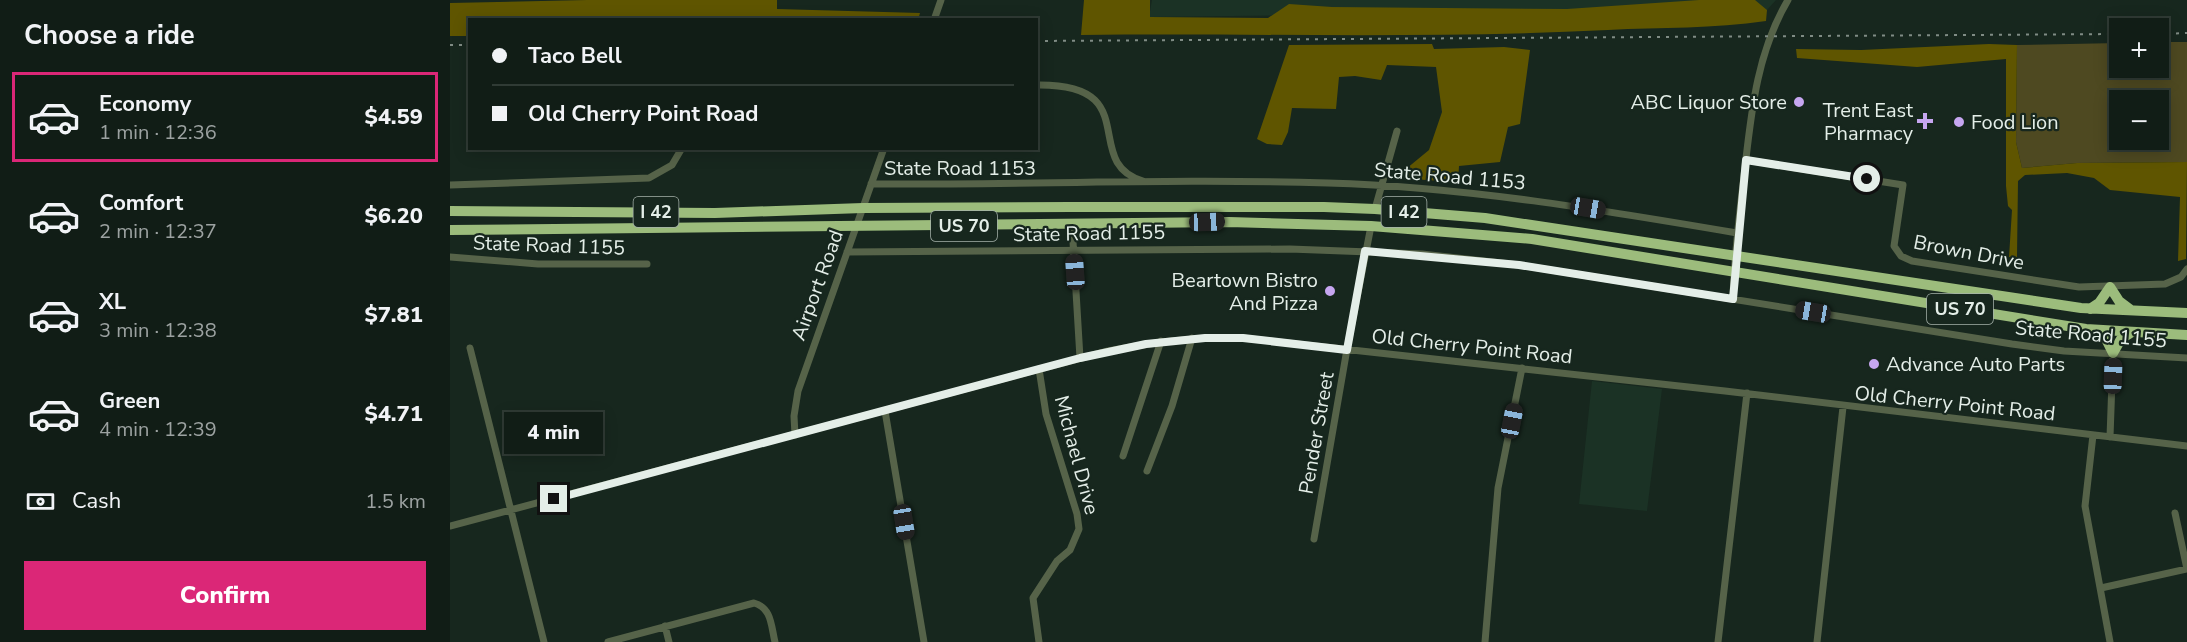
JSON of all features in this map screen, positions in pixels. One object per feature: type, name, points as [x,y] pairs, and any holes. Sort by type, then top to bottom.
[{"type":"highway","name":"I 42","points":[[450,211],[715,213],[862,208],[1324,207],[1375,209],[1485,218],[2090,309],[2187,313]]},
{"type":"highway","name":"US 70","points":[[450,230],[693,225],[1072,225],[1229,222],[1371,226],[1532,239],[2086,328],[2187,335]]},
{"type":"highway","points":[[2090,309],[2099,303],[2110,287],[2119,302],[2134,311]]},
{"type":"highway","points":[[2086,328],[2104,335],[2113,353]]},
{"type":"highway","points":[[2113,353],[2124,336],[2135,331]]},
{"type":"street","points":[[935,18],[941,0]]},
{"type":"street","points":[[1733,299],[1737,233],[1756,80],[1778,18],[1788,0]]},
{"type":"street","name":"State Road 1153","points":[[1038,85],[1060,84],[1079,89],[1094,98],[1105,114],[1112,153],[1119,165],[1126,173],[1140,180],[1158,183]]},
{"type":"street","points":[[1375,209],[1397,131]]},
{"type":"street","points":[[450,185],[649,178],[672,165],[681,150]]},
{"type":"street","name":"Airport Road","points":[[795,435],[794,417],[798,391],[883,150]]},
{"type":"street","name":"Brown Drive","points":[[1746,160],[1904,185],[1894,246],[1906,259],[2079,287],[2165,284],[2181,277],[2187,269]]},
{"type":"street","name":"State Road 1153","points":[[871,184],[1294,182],[1381,185],[1537,200],[1737,233]]},
{"type":"street","points":[[1072,225],[1080,358]]},
{"type":"street","name":"Pender Street","points":[[1314,539],[1371,226]]},
{"type":"street","name":"State Road 1155","points":[[847,252],[1365,251],[1519,265],[2064,351],[2187,358]]},
{"type":"street","name":"State Road 1155","points":[[450,257],[538,264],[647,264]]},
{"type":"street","points":[[1147,471],[1172,406],[1192,338]]},
{"type":"street","name":"Old Cherry Point Road","points":[[450,526],[1080,358],[1161,341],[1192,338],[1243,338],[1522,368],[2187,446]]},
{"type":"street","points":[[1123,456],[1161,341]]},
{"type":"street","points":[[470,348],[544,642]]},
{"type":"street","points":[[2110,437],[2113,353]]},
{"type":"street","points":[[1485,642],[1498,488],[1522,368]]},
{"type":"street","name":"Michael Drive","points":[[1039,642],[1033,598],[1057,561],[1070,550],[1079,529],[1077,514],[1046,414],[1040,369]]},
{"type":"street","points":[[1718,642],[1747,393]]},
{"type":"street","points":[[1817,642],[1843,406]]},
{"type":"street","points":[[885,411],[924,642]]},
{"type":"street","points":[[2093,435],[2085,506],[2109,642]]},
{"type":"street","points":[[2101,588],[2187,569],[2175,513]]},
{"type":"street","points":[[608,642],[754,603],[762,605],[769,613],[775,642]]},
{"type":"street","points":[[666,627],[669,642]]},
{"type":"shaded area","points":[[777,0],[777,9],[920,13],[919,18],[468,18],[468,36],[450,36],[450,3]]},
{"type":"shaded area","points":[[1084,0],[1150,0],[1150,17],[1268,18],[1289,4],[1332,7],[1567,9],[1699,0],[1755,0],[1767,10],[1766,21],[1707,27],[1410,35],[1081,35]]},
{"type":"shaded area","points":[[1152,0],[1776,0],[1767,10],[1149,17]]},
{"type":"shaded area","points":[[2169,42],[2187,42],[2187,162],[2077,163],[2022,168],[2016,142],[2017,45],[2109,43],[2109,78],[2169,78]]},
{"type":"shaded area","points":[[1432,44],[1434,49],[1504,47],[1530,50],[1520,124],[1508,127],[1500,162],[1459,166],[1458,182],[1395,178],[1429,150],[1442,112],[1436,67],[1387,65],[1381,80],[1355,76],[1339,77],[1336,109],[1292,108],[1288,132],[1282,145],[1267,144],[1257,139],[1289,45]]},
{"type":"shaded area","points":[[1989,44],[2017,45],[2016,142],[2022,168],[2077,163],[2187,162],[2186,259],[2178,261],[2180,197],[2110,190],[2094,178],[2067,173],[2025,175],[2018,181],[2017,257],[2009,257],[2012,210],[2008,206],[2006,186],[2006,59],[1917,67],[1797,58],[1796,49],[1861,50]]},
{"type":"shaded area","points":[[1592,381],[1662,389],[1647,511],[1579,504]]},
{"type":"railway","points":[[2169,34],[2187,33]]},
{"type":"railway","points":[[1038,41],[2109,34]]},
{"type":"railway","points":[[450,45],[468,45]]},
{"type":"place","name":"ABC Liquor Store","points":[[1799,102]]},
{"type":"place","name":"Trent East Pharmacy","points":[[1925,121]]},
{"type":"place","name":"Food Lion","points":[[1959,122]]},
{"type":"place","name":"Beartown Bistro And Pizza","points":[[1330,291]]},
{"type":"place","name":"Advance Auto Parts","points":[[1874,364]]},
{"type":"route","points":[[554,499],[1108,351],[1192,338],[1243,338],[1347,350],[1365,251],[1466,258],[1733,299],[1735,255],[1746,160],[1867,179]]}]
